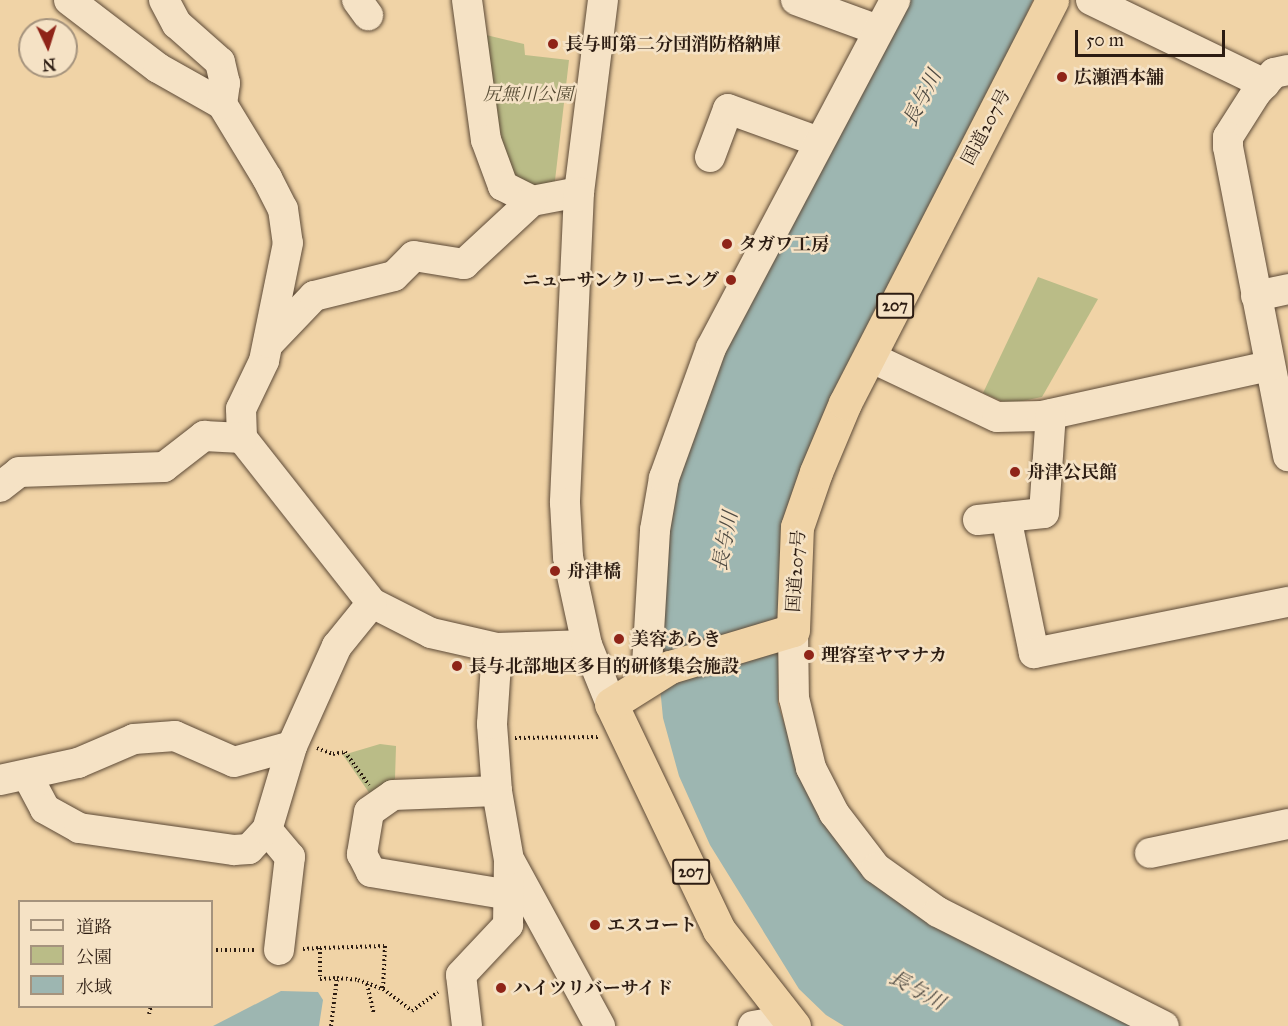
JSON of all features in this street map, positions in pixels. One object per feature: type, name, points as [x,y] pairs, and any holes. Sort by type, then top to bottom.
[{"type":"highway","name":"国道207号","points":[[611,704],[652,678],[689,659],[788,632],[797,527],[816,472],[870,357],[1052,0]]},
{"type":"highway","name":"207","points":[[611,704],[719,930],[791,1023]]},
{"type":"street","points":[[69,0],[158,68],[222,104],[283,209],[288,243],[267,346],[241,409],[242,438],[372,603],[431,633],[497,648],[587,645]]},
{"type":"street","points":[[164,0],[177,24],[220,62],[225,83],[222,104]]},
{"type":"street","points":[[467,0],[486,140],[503,186],[532,201]]},
{"type":"street","points":[[603,0],[579,192],[565,503],[568,557],[587,645],[611,704]]},
{"type":"street","points":[[796,0],[878,30]]},
{"type":"street","points":[[652,678],[655,530],[664,478],[711,348],[895,0]]},
{"type":"street","points":[[1091,0],[1276,77],[1228,137],[1228,147],[1288,456]]},
{"type":"street","points":[[710,158],[728,109],[819,142]]},
{"type":"street","points":[[267,346],[314,296],[394,276],[414,256],[464,264],[532,201],[579,192]]},
{"type":"street","points":[[1256,296],[1288,290]]},
{"type":"street","points":[[870,357],[997,417],[1052,414],[1270,366]]},
{"type":"street","points":[[1052,414],[1044,513],[992,519],[1034,653],[1288,602]]},
{"type":"street","points":[[0,487],[19,472],[164,467],[204,436],[242,438]]},
{"type":"street","points":[[13,778],[45,809],[79,828],[234,850],[249,849],[267,830],[294,742],[337,646],[372,603]]},
{"type":"street","points":[[788,632],[794,698],[811,768],[834,813],[876,868],[938,912],[1164,1026]]},
{"type":"street","points":[[467,1026],[461,975],[508,925],[509,860],[497,791],[494,738],[497,648]]},
{"type":"street","points":[[13,778],[78,763],[134,739],[175,736],[234,762],[294,742]]},
{"type":"street","points":[[497,791],[393,795],[369,812],[362,854],[371,872],[510,895]]},
{"type":"street","points":[[1150,853],[1288,824]]},
{"type":"street","points":[[267,830],[290,857],[279,950]]},
{"type":"street","points":[[509,860],[600,1026]]},
{"type":"street","points":[[753,1026],[791,1023]]},
{"type":"path","points":[[494,738],[627,737]]},
{"type":"path","points":[[294,742],[333,754],[345,752],[381,803]]},
{"type":"path","points":[[320,948],[385,946],[382,989]]},
{"type":"path","points":[[331,1026],[338,978],[367,983],[382,989],[412,1011],[461,975]]},
{"type":"path","points":[[367,983],[374,1014]]},
{"type":"path","points":[[148,1014],[150,1008]]},
{"type":"green space","name":"尻無川公園","points":[[482,34],[524,44],[525,55],[569,60],[554,189],[519,185],[505,158]]},
{"type":"green space","points":[[1038,277],[1098,299],[1042,397],[1008,404],[983,393]]},
{"type":"green space","points":[[380,744],[396,746],[395,779],[370,794],[343,755]]},
{"type":"water","name":"長与川","points":[[907,0],[1033,0],[780,555],[778,704],[790,741],[869,872],[1149,1026],[844,1026],[826,1015],[799,989],[710,845],[679,776],[663,718],[656,646],[673,477],[721,349]]},
{"type":"water","points":[[281,991],[318,992],[323,1000],[319,1026],[213,1026]]},
{"type":"place","name":"長与町第二分団消防格納庫","points":[[553,44]]},
{"type":"place","name":"広瀬酒本舗","points":[[1062,77]]},
{"type":"place","name":"タガワ工房","points":[[727,244]]},
{"type":"place","name":"ニューサンクリーニング","points":[[731,280]]},
{"type":"place","name":"舟津公民館","points":[[1015,472]]},
{"type":"place","name":"舟津橋","points":[[555,571]]},
{"type":"place","name":"美容あらき","points":[[619,639]]},
{"type":"place","name":"理容室ヤマナカ","points":[[809,655]]},
{"type":"place","name":"長与北部地区多目的研修集会施設","points":[[457,666]]},
{"type":"place","name":"エスコート","points":[[595,925]]},
{"type":"place","name":"ハイツリバーサイド","points":[[501,988]]}]
